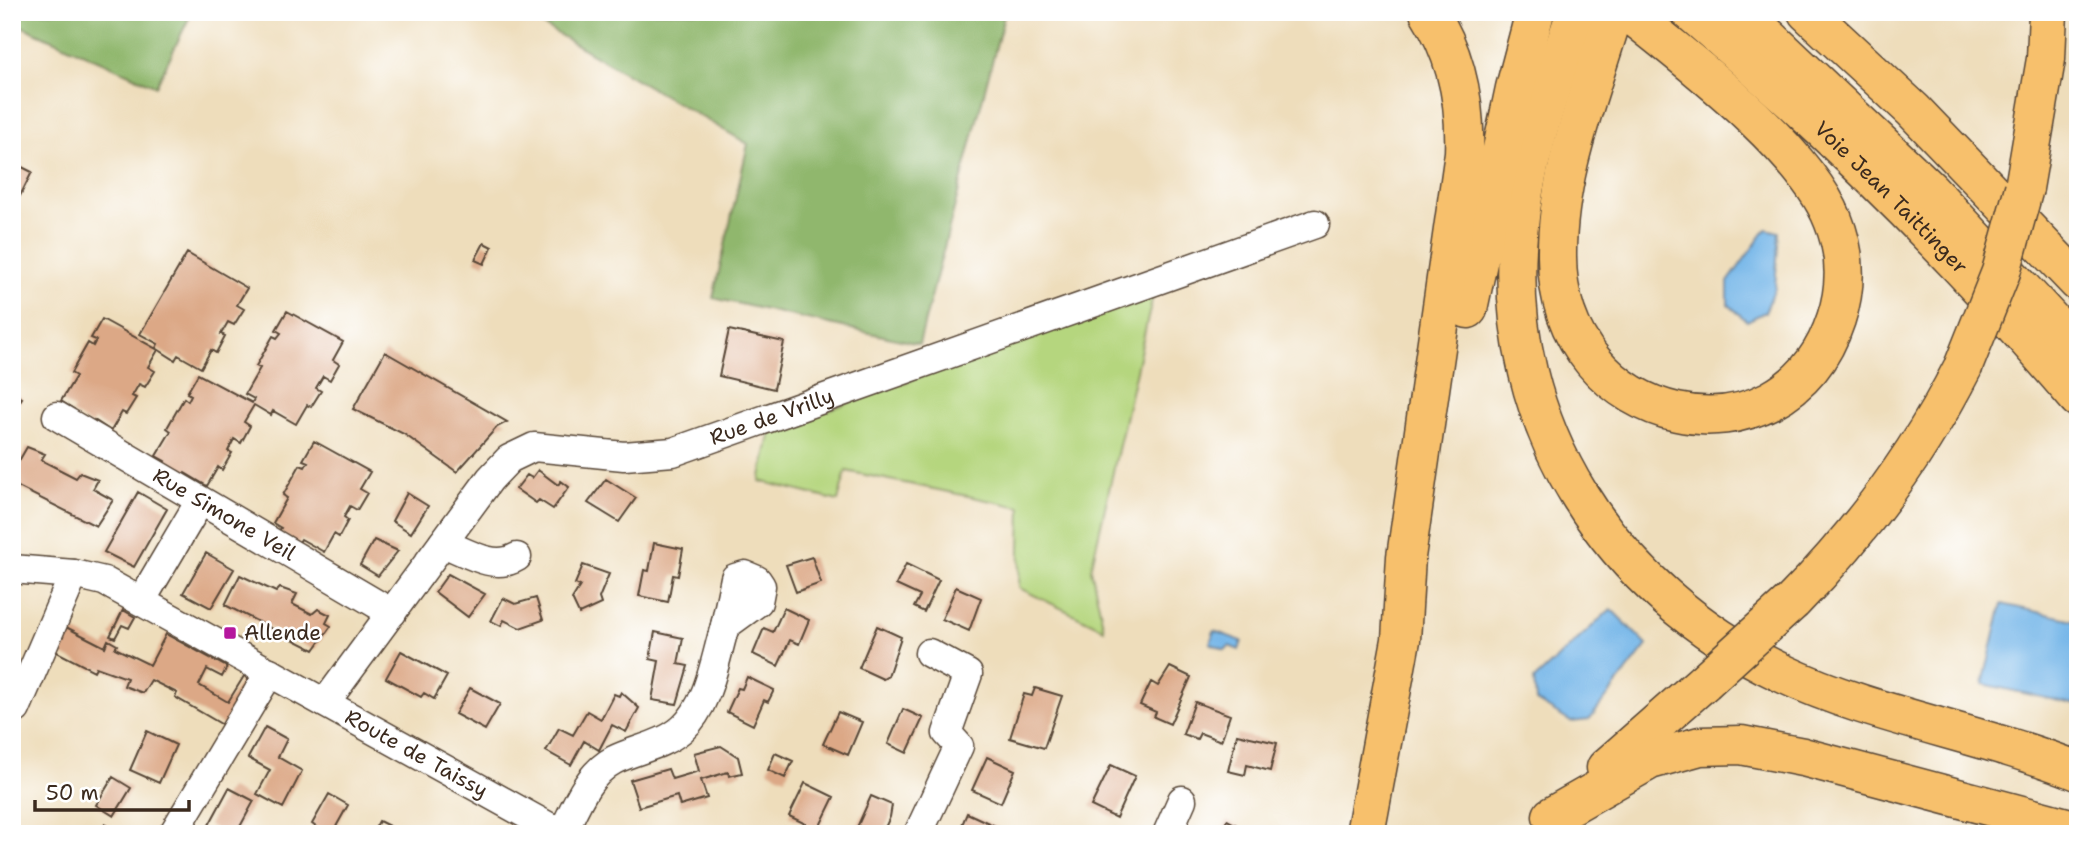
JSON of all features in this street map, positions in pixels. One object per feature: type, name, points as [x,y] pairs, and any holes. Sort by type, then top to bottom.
[{"type":"highway","points":[[1401,640],[1406,557],[1464,153],[1464,124],[1458,82],[1445,42],[1429,12]]},
{"type":"highway","points":[[1365,834],[1401,640],[1423,562],[1473,282],[1494,181],[1535,12]]},
{"type":"highway","points":[[1494,181],[1550,12]]},
{"type":"highway","name":"Voie Jean Taittinger","points":[[1691,12],[1843,146],[1956,261],[2078,398]]},
{"type":"highway","name":"Voie Jean Taittinger","points":[[1742,12],[1930,190],[2078,349]]},
{"type":"highway","points":[[1807,12],[1913,110],[2078,282]]},
{"type":"highway","points":[[2032,140],[2034,12]]},
{"type":"highway","points":[[1543,825],[1793,601],[1857,533],[1920,446],[1963,368],[2001,272],[2024,188],[2046,59],[2048,12]]},
{"type":"highway","points":[[1608,14],[1765,131],[1811,180],[1833,219],[1842,254],[1844,281],[1838,313],[1829,339],[1810,367],[1771,398],[1725,413],[1679,413],[1635,398],[1594,365],[1583,350],[1567,315],[1558,269],[1559,209],[1608,14]]},
{"type":"highway","points":[[1608,14],[1531,158],[1518,233],[1517,293],[1526,362],[1535,399],[1556,453],[1587,510],[1635,569],[1665,597],[1699,627],[1759,662],[1785,675],[1861,702],[2003,744],[2078,771]]},
{"type":"highway","points":[[1543,825],[1650,761],[1700,746],[1741,745],[1803,757],[2078,830]]},
{"type":"street","name":"Rue de Vrilly","points":[[325,703],[490,479],[521,451],[552,447],[624,456],[673,452],[1315,224]]},
{"type":"street","name":"Rue Simone Veil","points":[[57,416],[392,613]]},
{"type":"street","points":[[141,601],[200,501]]},
{"type":"street","points":[[443,543],[490,562],[508,563],[517,557]]},
{"type":"street","name":"Route de Taissy","points":[[13,568],[74,574],[104,581],[562,834]]},
{"type":"street","points":[[12,710],[16,709],[74,574]]},
{"type":"street","points":[[562,834],[586,787],[600,769],[613,760],[646,748],[684,728],[704,697],[725,626]]},
{"type":"street","points":[[918,834],[959,746],[947,733],[968,674],[929,653]]},
{"type":"street","points":[[173,834],[270,672]]},
{"type":"street","points":[[1167,834],[1182,800]]},
{"type":"green space","points":[[12,12],[192,12],[156,86],[12,22]]},
{"type":"green space","points":[[520,12],[1005,12],[919,344],[713,298],[748,144]]},
{"type":"green space","points":[[1154,291],[1091,569],[1104,629],[1019,588],[1021,507],[846,471],[838,501],[760,481],[771,431]]},
{"type":"water","points":[[1766,229],[1779,232],[1775,288],[1765,312],[1747,321],[1728,304],[1728,282]]},
{"type":"water","points":[[2002,604],[2078,621],[2077,705],[1983,684]]},
{"type":"water","points":[[1611,609],[1647,645],[1589,720],[1571,722],[1536,701],[1534,680]]},
{"type":"water","points":[[1214,631],[1242,641],[1239,650],[1229,646],[1225,650],[1210,643]]},
{"type":"building","points":[[12,162],[32,172],[20,196],[12,192]]},
{"type":"building","points":[[484,243],[492,247],[484,264],[475,260]]},
{"type":"building","points":[[187,253],[247,288],[237,305],[244,309],[234,325],[228,322],[221,334],[225,336],[216,353],[211,350],[201,368],[178,355],[175,360],[156,348],[158,344],[140,334]]},
{"type":"building","points":[[287,311],[343,342],[333,360],[339,364],[330,380],[323,376],[316,388],[321,391],[311,407],[307,405],[296,424],[273,411],[271,415],[254,405],[244,422],[250,426],[241,443],[234,439],[228,451],[232,453],[222,470],[218,467],[207,486],[185,473],[182,477],[162,466],[165,461],[156,456],[171,431],[167,428],[184,398],[188,401],[191,395],[187,393],[198,374],[252,403],[254,399],[245,394],[260,368],[256,366],[273,336],[277,338],[281,333],[276,330]]},
{"type":"building","points":[[102,319],[158,350],[148,367],[155,371],[145,387],[139,384],[132,396],[136,398],[126,414],[122,412],[111,431],[94,420],[91,425],[72,413],[74,409],[61,401],[76,376],[71,373],[88,343],[93,346],[96,340],[91,338]]},
{"type":"building","points":[[729,330],[784,342],[774,389],[719,376]]},
{"type":"building","points":[[385,352],[507,422],[497,427],[457,472],[404,434],[353,409]]},
{"type":"building","points":[[12,393],[22,398],[12,414]]},
{"type":"building","points":[[314,441],[370,472],[360,489],[367,493],[357,510],[350,506],[344,517],[348,520],[339,537],[334,534],[324,552],[301,539],[298,544],[278,532],[281,528],[273,523],[287,498],[283,495],[300,465],[305,467],[308,462],[303,460]]},
{"type":"building","points":[[27,447],[45,454],[41,460],[76,478],[80,473],[98,480],[93,489],[113,500],[96,526],[12,484],[12,473]]},
{"type":"building","points":[[538,470],[558,485],[561,481],[569,487],[553,509],[539,500],[536,503],[516,489],[527,475],[532,478]]},
{"type":"building","points":[[606,479],[636,498],[619,522],[588,503]]},
{"type":"building","points":[[138,492],[167,509],[134,567],[104,552]]},
{"type":"building","points":[[407,493],[428,506],[411,533],[392,521]]},
{"type":"building","points":[[374,540],[398,551],[378,576],[360,565]]},
{"type":"building","points":[[654,543],[683,549],[678,576],[673,575],[668,602],[639,596],[644,570],[649,571]]},
{"type":"building","points":[[206,553],[234,569],[211,608],[183,593]]},
{"type":"building","points":[[812,557],[821,583],[796,592],[786,565]]},
{"type":"building","points":[[906,564],[939,580],[924,612],[914,607],[920,596],[896,585]]},
{"type":"building","points":[[583,565],[609,574],[599,598],[601,604],[579,614],[572,599],[580,586],[575,584]]},
{"type":"building","points":[[448,574],[485,594],[468,617],[435,592]]},
{"type":"building","points":[[240,575],[276,592],[280,588],[297,594],[292,604],[312,614],[318,609],[330,615],[326,623],[331,626],[314,650],[225,605]]},
{"type":"building","points":[[956,587],[981,598],[969,631],[942,619]]},
{"type":"building","points":[[503,598],[515,604],[536,598],[543,620],[520,628],[504,620],[501,626],[491,621]]},
{"type":"building","points":[[784,608],[809,620],[799,644],[790,640],[778,666],[753,654],[764,628],[773,632]]},
{"type":"building","points":[[123,610],[135,617],[129,628],[122,625],[115,638],[110,636]]},
{"type":"building","points":[[62,625],[105,647],[108,640],[117,645],[115,648],[150,665],[166,634],[227,667],[222,677],[207,669],[199,685],[228,702],[244,676],[256,683],[228,728],[175,697],[177,693],[151,680],[143,693],[124,686],[127,678],[96,667],[94,671],[51,649]]},
{"type":"building","points":[[877,626],[901,637],[888,676],[883,679],[859,668]]},
{"type":"building","points":[[655,632],[683,638],[678,664],[688,666],[677,704],[652,700],[659,661],[650,659]]},
{"type":"building","points":[[401,651],[447,676],[434,699],[424,693],[421,697],[386,678]]},
{"type":"building","points":[[1170,667],[1191,677],[1170,724],[1154,717],[1156,712],[1140,705],[1151,682],[1158,686]]},
{"type":"building","points":[[747,677],[774,690],[768,702],[764,700],[753,725],[727,712],[738,688],[742,689]]},
{"type":"building","points":[[470,688],[500,704],[485,730],[455,714]]},
{"type":"building","points":[[1035,688],[1062,696],[1044,748],[1010,738],[1024,694],[1032,696]]},
{"type":"building","points":[[621,692],[639,708],[626,732],[612,725],[599,750],[584,741],[571,765],[546,751],[559,728],[573,735],[587,711],[601,719],[614,694],[619,696]]},
{"type":"building","points":[[1195,702],[1230,715],[1221,741],[1200,733],[1197,739],[1183,734]]},
{"type":"building","points":[[903,709],[923,718],[907,753],[888,744]]},
{"type":"building","points":[[838,712],[862,722],[848,755],[823,744]]},
{"type":"building","points":[[265,727],[287,739],[278,757],[302,771],[283,808],[257,794],[270,770],[248,758]]},
{"type":"building","points":[[147,731],[176,745],[159,783],[130,770]]},
{"type":"building","points":[[1237,734],[1277,743],[1270,771],[1247,765],[1245,775],[1228,771]]},
{"type":"building","points":[[721,746],[738,757],[742,773],[729,776],[728,772],[701,780],[707,798],[680,806],[677,796],[639,807],[630,780],[668,769],[672,779],[699,771],[694,753]]},
{"type":"building","points":[[775,753],[793,761],[785,778],[768,770]]},
{"type":"building","points":[[987,757],[1015,770],[1001,803],[972,790]]},
{"type":"building","points":[[1111,765],[1135,776],[1116,818],[1091,806]]},
{"type":"building","points":[[113,777],[131,788],[114,816],[96,805]]},
{"type":"building","points":[[805,783],[834,797],[818,830],[789,816]]},
{"type":"building","points":[[229,788],[254,801],[236,834],[224,834],[209,825]]},
{"type":"building","points":[[329,794],[348,805],[333,832],[335,834],[326,834],[312,824]]},
{"type":"building","points":[[871,796],[892,805],[890,817],[882,834],[854,834]]},
{"type":"building","points":[[967,813],[1004,830],[1002,834],[958,834]]},
{"type":"building","points":[[1227,820],[1248,831],[1247,834],[1220,834]]},
{"type":"building","points":[[379,821],[393,828],[403,834],[372,834]]},
{"type":"building","points":[[105,824],[121,834],[99,834]]},
{"type":"place","name":"Allende","points":[[230,633]]}]
